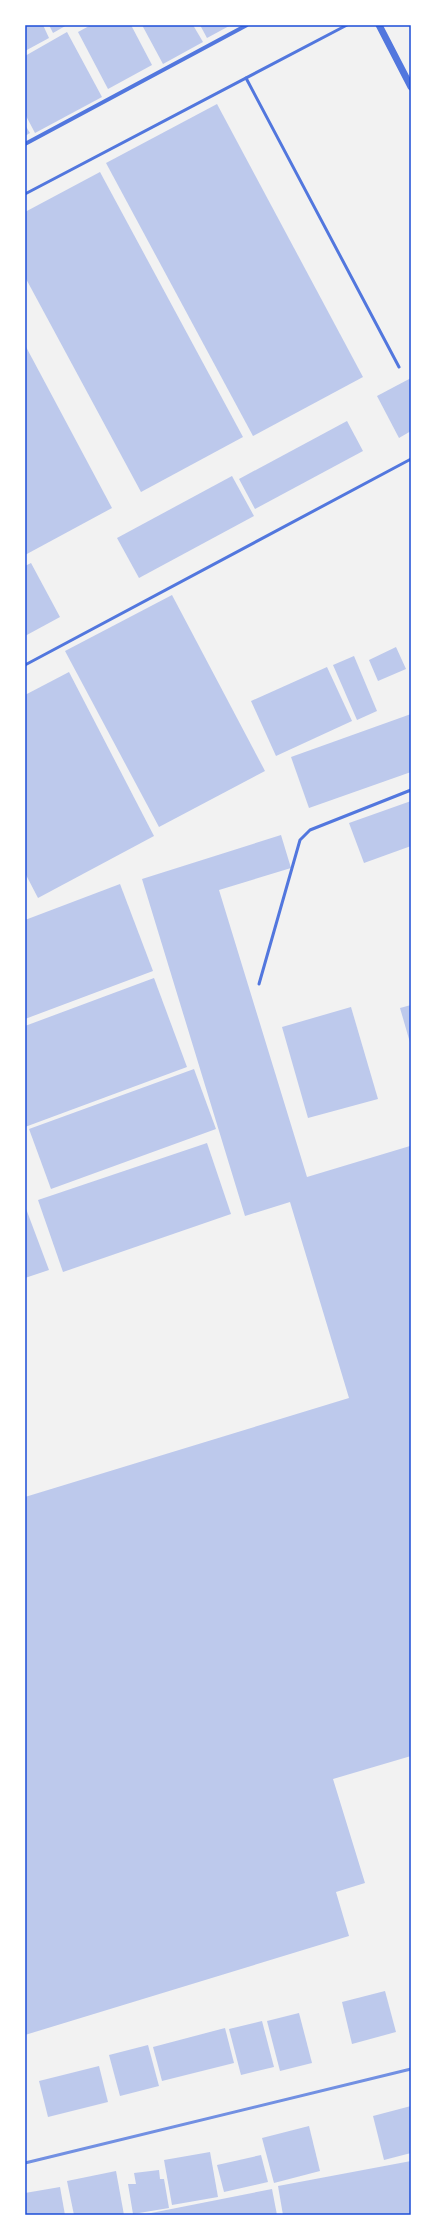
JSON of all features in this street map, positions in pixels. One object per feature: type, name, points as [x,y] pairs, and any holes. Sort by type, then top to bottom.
[{"type":"street","points":[[25,144],[247,25]]},
{"type":"street","points":[[379,25],[411,87]]},
{"type":"lane","points":[[25,194],[347,25]]},
{"type":"lane","points":[[246,78],[399,367]]},
{"type":"lane","points":[[25,665],[411,459]]},
{"type":"lane","points":[[259,984],[300,840],[310,830],[411,790]]},
{"type":"building","points":[[25,25],[43,25],[49,38],[25,51]]},
{"type":"building","points":[[49,25],[67,25],[53,33]]},
{"type":"building","points":[[91,25],[131,25],[152,65],[108,89],[78,32]]},
{"type":"building","points":[[142,25],[193,25],[203,42],[163,64]]},
{"type":"building","points":[[200,25],[231,25],[207,38]]},
{"type":"building","points":[[67,32],[102,97],[35,133],[25,114],[25,56]]},
{"type":"building","points":[[217,104],[363,377],[253,436],[106,163]]},
{"type":"building","points":[[25,125],[30,133],[25,136]]},
{"type":"building","points":[[100,172],[243,437],[141,492],[25,277],[25,212]]},
{"type":"building","points":[[25,345],[112,508],[25,555]]},
{"type":"building","points":[[411,378],[411,431],[399,438],[377,396]]},
{"type":"building","points":[[347,421],[363,451],[255,509],[239,479]]},
{"type":"building","points":[[232,476],[254,516],[139,578],[117,538]]},
{"type":"building","points":[[31,563],[60,617],[25,636],[25,566]]},
{"type":"building","points":[[172,595],[265,771],[159,827],[65,651]]},
{"type":"building","points":[[396,647],[406,669],[378,681],[369,660]]},
{"type":"building","points":[[354,656],[377,711],[357,720],[333,665]]},
{"type":"building","points":[[327,667],[352,721],[276,756],[251,701]]},
{"type":"building","points":[[69,672],[154,836],[38,898],[25,873],[25,695]]},
{"type":"building","points":[[411,714],[411,772],[309,808],[291,757]]},
{"type":"building","points":[[411,801],[411,846],[364,863],[349,823]]},
{"type":"building","points":[[281,835],[291,868],[219,890],[307,1177],[410,1146],[411,1150],[411,1756],[333,1779],[365,1883],[336,1892],[349,1936],[25,2035],[25,1497],[349,1398],[290,1202],[245,1216],[142,879]]},
{"type":"building","points":[[120,884],[153,971],[25,1019],[25,920]]},
{"type":"building","points":[[154,978],[187,1067],[25,1127],[25,1026]]},
{"type":"building","points":[[411,1005],[411,1046],[400,1008]]},
{"type":"building","points":[[351,1007],[378,1099],[308,1118],[282,1027]]},
{"type":"building","points":[[194,1069],[216,1129],[51,1189],[29,1129]]},
{"type":"building","points":[[207,1143],[231,1214],[63,1272],[38,1200]]},
{"type":"building","points":[[25,1206],[49,1270],[25,1278]]},
{"type":"building","points":[[385,1991],[396,2032],[352,2044],[342,2002]]},
{"type":"building","points":[[299,2013],[312,2063],[280,2071],[267,2021]]},
{"type":"building","points":[[262,2021],[274,2067],[241,2075],[229,2029]]},
{"type":"building","points":[[225,2028],[234,2063],[162,2081],[153,2047]]},
{"type":"building","points":[[148,2045],[159,2086],[120,2096],[109,2055]]},
{"type":"building","points":[[99,2066],[108,2102],[48,2117],[39,2081]]},
{"type":"building","points":[[411,2106],[411,2153],[384,2160],[373,2116]]},
{"type":"building","points":[[309,2126],[320,2171],[274,2183],[262,2138]]},
{"type":"building","points":[[210,2152],[218,2197],[172,2205],[164,2160]]},
{"type":"building","points":[[261,2155],[268,2182],[224,2192],[217,2165]]},
{"type":"building","points":[[411,2161],[411,2215],[283,2215],[278,2186]]},
{"type":"building","points":[[159,2170],[160,2179],[164,2179],[169,2208],[133,2214],[128,2184],[136,2184],[134,2173]]},
{"type":"building","points":[[116,2171],[124,2215],[74,2215],[67,2181]]},
{"type":"building","points":[[60,2187],[65,2215],[26,2215],[25,2193]]},
{"type":"building","points":[[272,2189],[277,2215],[146,2215],[146,2214]]},
{"type":"railway","points":[[25,2163],[411,2069]]}]
